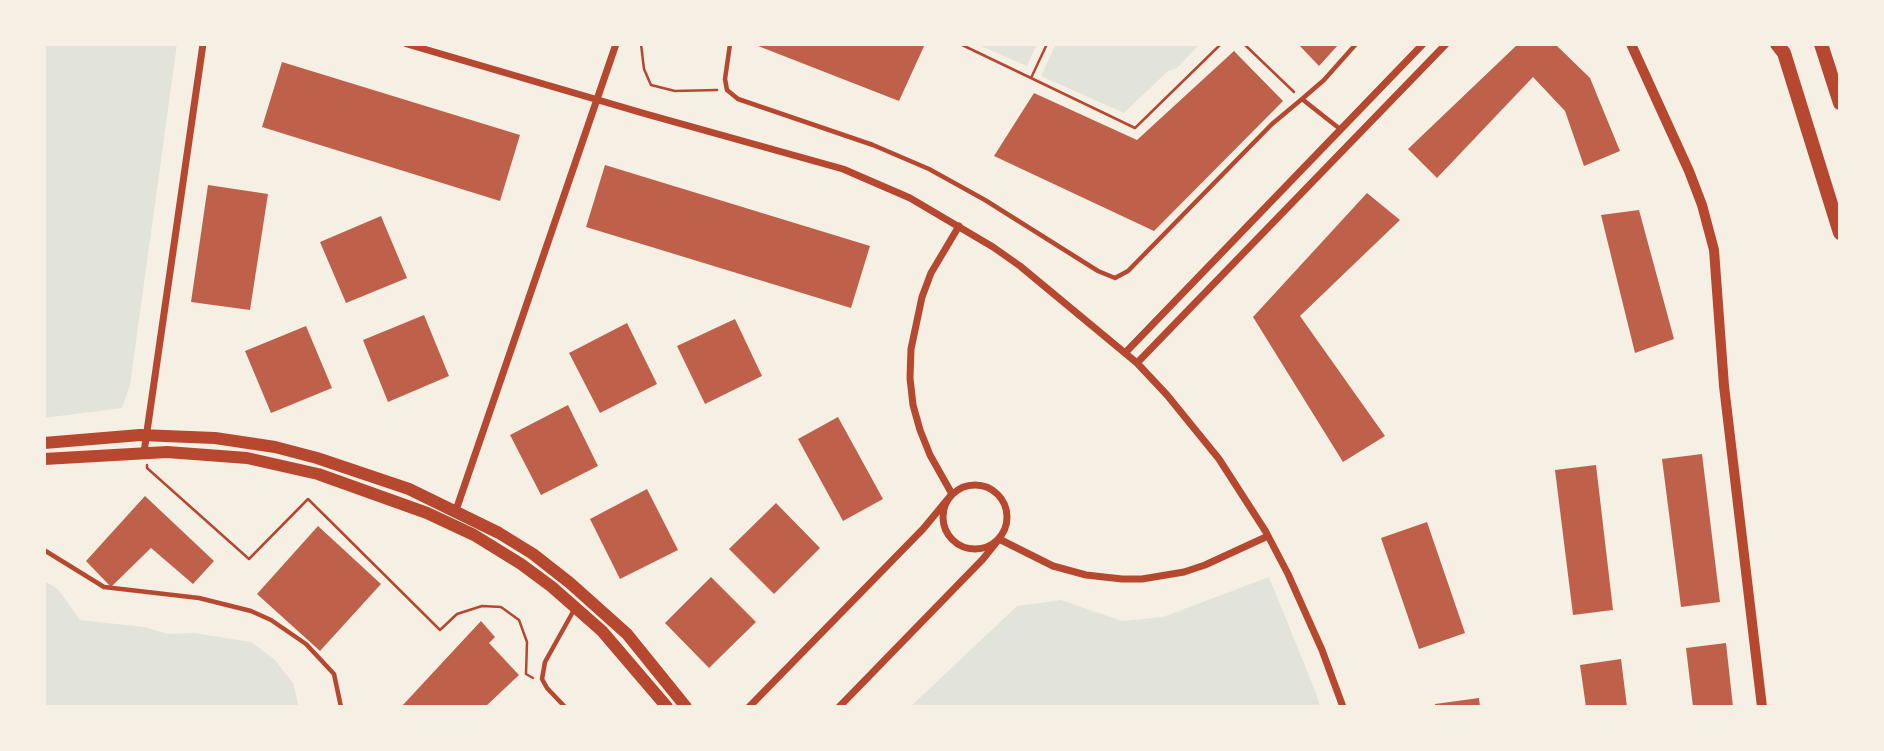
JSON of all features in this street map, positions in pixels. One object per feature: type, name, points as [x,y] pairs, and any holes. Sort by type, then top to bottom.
[{"type":"main road","points":[[1777,44],[1784,53],[1840,233]]},
{"type":"main road","points":[[1821,44],[1840,103]]},
{"type":"main road","points":[[44,443],[147,435],[215,438],[275,447],[361,471],[410,489],[456,510],[533,554],[588,598],[627,634],[686,707]]},
{"type":"main road","points":[[44,458],[144,452],[212,454],[279,464],[356,486],[451,523],[521,564],[576,607],[625,655],[667,707]]},
{"type":"street","points":[[144,452],[203,44]]},
{"type":"street","points":[[407,44],[843,169],[910,198],[1020,266],[1137,363],[1219,459],[1268,537],[1306,614],[1343,707]]},
{"type":"street","points":[[451,523],[616,44]]},
{"type":"street","points":[[1125,353],[1423,44]]},
{"type":"street","points":[[1137,363],[1446,44]]},
{"type":"street","points":[[1631,44],[1689,171],[1702,205],[1714,250],[1724,386],[1762,707]]},
{"type":"street","points":[[952,494],[920,430],[913,405],[910,378],[911,349],[922,297],[931,273],[959,226]]},
{"type":"street","points":[[749,707],[923,529],[952,494],[970,485],[980,485],[998,494],[1004,501],[1007,521],[999,539],[839,707]]},
{"type":"street","points":[[952,494],[943,512],[947,533],[953,541],[971,550],[982,549],[999,539]]},
{"type":"street","points":[[999,539],[1052,566],[1086,575],[1142,579],[1184,572],[1268,537]]},
{"type":"lane","points":[[730,44],[725,79],[727,90],[738,99],[873,145],[929,169],[985,200],[1098,271],[1115,278],[1128,271],[1272,124],[1324,80],[1356,44]]},
{"type":"lane","points":[[1302,99],[1340,129]]},
{"type":"lane","points":[[44,550],[104,587],[199,598],[251,611],[271,620],[306,644],[334,674],[341,707]]},
{"type":"lane","points":[[565,707],[542,679],[545,663],[576,607]]},
{"type":"path","points":[[641,44],[643,69],[651,85],[675,91],[727,90]]},
{"type":"path","points":[[960,44],[1135,128],[1221,44]]},
{"type":"path","points":[[1031,78],[1047,44]]},
{"type":"path","points":[[1244,44],[1302,99]]},
{"type":"path","points":[[144,452],[148,468],[249,559],[308,499],[440,631],[457,614],[482,606],[501,607],[519,620],[527,642],[526,674],[547,688]]},
{"type":"shaded area","points":[[44,44],[177,44],[130,385],[122,408],[44,418]]},
{"type":"shaded area","points":[[976,44],[1037,44],[1027,66]]},
{"type":"shaded area","points":[[1056,44],[1200,44],[1177,68],[1168,71],[1124,113],[1041,76]]},
{"type":"shaded area","points":[[1269,577],[1320,707],[910,707],[1017,606],[1061,600],[1122,621],[1163,617]]},
{"type":"shaded area","points":[[44,581],[58,589],[80,620],[144,627],[168,634],[194,633],[251,642],[274,659],[293,683],[299,707],[44,707]]},
{"type":"building","points":[[753,44],[925,44],[899,101]]},
{"type":"building","points":[[1298,44],[1339,44],[1319,66]]},
{"type":"building","points":[[1518,44],[1555,44],[1590,78],[1620,151],[1584,166],[1565,111],[1533,77],[1437,178],[1408,149]]},
{"type":"building","points":[[1234,51],[1283,101],[1154,231],[994,156],[1034,93],[1137,140]]},
{"type":"building","points":[[282,62],[520,135],[500,201],[262,127]]},
{"type":"building","points":[[605,165],[870,246],[851,308],[586,227]]},
{"type":"building","points":[[208,185],[268,194],[250,310],[191,302]]},
{"type":"building","points":[[1367,193],[1400,220],[1300,316],[1385,436],[1343,462],[1253,317]]},
{"type":"building","points":[[1639,210],[1674,339],[1635,353],[1601,215]]},
{"type":"building","points":[[381,216],[407,278],[346,303],[320,242]]},
{"type":"building","points":[[424,315],[449,376],[388,402],[363,340]]},
{"type":"building","points":[[735,319],[762,376],[705,404],[677,346]]},
{"type":"building","points":[[627,323],[657,384],[600,413],[569,353]]},
{"type":"building","points":[[306,326],[332,388],[271,413],[245,351]]},
{"type":"building","points":[[568,405],[598,466],[541,495],[510,435]]},
{"type":"building","points":[[838,417],[883,499],[843,521],[798,439]]},
{"type":"building","points":[[1702,454],[1720,602],[1681,607],[1662,459]]},
{"type":"building","points":[[1596,465],[1613,610],[1573,615],[1555,470]]},
{"type":"building","points":[[647,489],[678,550],[620,579],[590,519]]},
{"type":"building","points":[[145,496],[214,561],[193,584],[151,548],[111,587],[86,561]]},
{"type":"building","points":[[776,503],[820,548],[774,594],[729,549]]},
{"type":"building","points":[[1427,522],[1465,633],[1419,649],[1381,538]]},
{"type":"building","points":[[318,526],[381,584],[320,651],[257,594]]},
{"type":"building","points":[[711,577],[756,622],[709,668],[665,623]]},
{"type":"building","points":[[481,621],[495,637],[489,643],[519,675],[485,707],[401,707]]},
{"type":"building","points":[[1726,643],[1733,707],[1693,707],[1686,648]]},
{"type":"building","points":[[1621,659],[1627,707],[1586,707],[1580,665]]},
{"type":"building","points":[[1479,698],[1480,707],[1435,707],[1435,704]]}]
